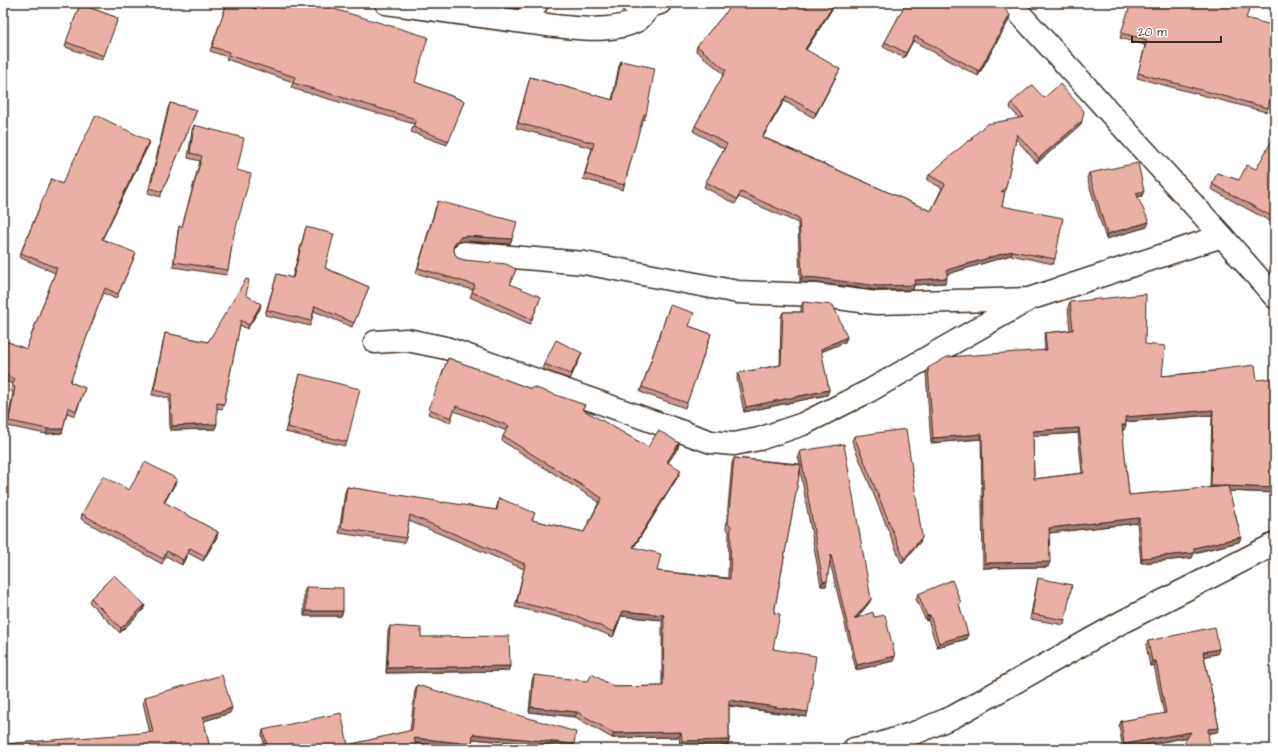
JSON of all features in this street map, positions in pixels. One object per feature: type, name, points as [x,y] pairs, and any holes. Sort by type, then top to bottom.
[{"type":"street","points":[[386,3],[524,22],[602,29],[623,25],[639,19],[647,4]]},
{"type":"street","points":[[524,22],[537,3]]},
{"type":"street","points":[[1010,3],[1222,236],[1275,297]]},
{"type":"street","points":[[375,342],[407,340],[446,348],[711,442],[734,444],[759,439],[804,424],[869,392],[1029,299],[1222,236]]},
{"type":"street","points":[[464,253],[584,263],[738,292],[815,295],[876,303],[1029,299]]},
{"type":"street","points":[[854,749],[880,744],[917,732],[953,717],[1122,622],[1275,544]]},
{"type":"building","points":[[227,3],[239,3],[256,9],[257,3],[336,3],[334,9],[428,37],[415,82],[464,101],[449,141],[413,127],[416,119],[293,83],[295,77],[228,55],[229,52],[212,47]]},
{"type":"building","points":[[734,3],[835,3],[805,49],[840,69],[816,113],[786,96],[762,137],[931,211],[945,184],[929,175],[968,141],[972,140],[972,137],[987,124],[1024,117],[1011,103],[1032,85],[1044,98],[1060,84],[1084,111],[1082,121],[1039,158],[1017,134],[1006,187],[1001,192],[1005,191],[1002,206],[1063,218],[1055,259],[1012,251],[947,270],[947,278],[915,280],[914,285],[878,286],[802,277],[799,218],[741,192],[737,199],[706,182],[727,144],[695,126],[726,70],[697,46]]},
{"type":"building","points":[[906,3],[1001,3],[1010,15],[979,71],[915,36],[906,53],[885,42]]},
{"type":"building","points":[[1131,3],[1252,3],[1246,18],[1275,26],[1275,79],[1268,108],[1138,73],[1147,40],[1121,33]]},
{"type":"building","points":[[80,4],[118,18],[104,56],[66,42]]},
{"type":"building","points":[[621,61],[655,68],[646,115],[644,114],[624,185],[585,174],[594,143],[518,123],[530,77],[613,100]]},
{"type":"building","points":[[170,103],[197,110],[162,192],[150,188]]},
{"type":"building","points":[[96,115],[149,141],[102,239],[136,253],[118,294],[105,288],[70,382],[85,388],[76,411],[68,407],[63,429],[48,429],[9,421],[15,387],[12,386],[15,379],[3,374],[3,340],[26,349],[57,268],[21,253],[51,179],[62,184]]},
{"type":"building","points":[[194,125],[244,138],[237,170],[251,174],[233,238],[228,270],[174,262],[179,226],[182,227],[202,156],[190,153]]},
{"type":"building","points":[[1275,135],[1275,218],[1212,184],[1217,173],[1239,180],[1247,165],[1256,169]]},
{"type":"building","points":[[1138,163],[1144,191],[1136,193],[1149,222],[1107,234],[1089,173]]},
{"type":"building","points":[[438,201],[517,222],[512,239],[466,236],[461,237],[456,241],[453,247],[458,258],[464,260],[506,264],[516,269],[510,284],[541,297],[532,319],[472,292],[475,285],[418,268]]},
{"type":"building","points":[[306,227],[334,234],[325,268],[369,287],[354,323],[315,306],[311,321],[267,310],[277,274],[293,278]]},
{"type":"building","points":[[246,279],[249,280],[246,295],[261,304],[249,325],[241,320],[224,404],[217,403],[217,424],[172,426],[171,394],[154,390],[165,333],[208,342]]},
{"type":"building","points":[[1146,294],[1145,344],[1165,346],[1162,376],[1215,371],[1255,365],[1257,380],[1273,378],[1275,392],[1275,488],[1228,486],[1241,537],[1194,548],[1194,553],[1142,558],[1139,518],[1049,528],[1050,562],[985,563],[982,434],[933,438],[928,368],[947,357],[1047,350],[1045,333],[1073,330],[1070,302]],"holes":[[[1213,410],[1211,486],[1228,486],[1129,495],[1122,425],[1126,425],[1125,417]],[[1079,428],[1084,473],[1034,479],[1033,431]]]},
{"type":"building","points":[[803,302],[833,305],[847,337],[821,349],[829,390],[746,407],[738,373],[781,365],[783,312],[803,312]]},
{"type":"building","points":[[670,305],[694,313],[689,326],[711,334],[687,403],[642,387]]},
{"type":"building","points":[[556,340],[582,353],[571,374],[544,364]]},
{"type":"building","points":[[448,358],[531,389],[533,387],[585,405],[582,409],[648,447],[658,431],[679,443],[667,462],[681,470],[633,547],[661,554],[657,571],[730,579],[731,526],[728,524],[734,458],[801,465],[774,613],[780,614],[773,649],[816,656],[808,712],[729,700],[729,740],[682,741],[681,732],[614,733],[577,712],[531,707],[534,675],[588,681],[592,674],[614,687],[663,686],[664,615],[623,611],[614,632],[577,616],[517,602],[525,564],[410,515],[406,538],[341,528],[347,487],[443,503],[497,510],[499,498],[535,513],[532,520],[584,532],[602,498],[503,436],[509,426],[456,406],[451,418],[429,409]]},
{"type":"building","points":[[300,374],[360,389],[347,442],[287,427]]},
{"type":"building","points":[[906,429],[922,537],[904,559],[854,436]]},
{"type":"building","points":[[844,444],[871,599],[854,619],[873,612],[874,617],[885,615],[895,656],[857,665],[831,555],[827,581],[823,582],[800,451]]},
{"type":"building","points":[[145,462],[177,479],[164,502],[218,532],[205,556],[190,548],[183,560],[167,551],[163,559],[82,514],[103,476],[129,490]]},
{"type":"building","points":[[114,575],[145,605],[121,628],[91,598]]},
{"type":"building","points":[[1038,578],[1072,585],[1065,620],[1032,614]]},
{"type":"building","points":[[952,580],[961,603],[959,604],[968,634],[939,643],[930,615],[927,616],[918,594]]},
{"type":"building","points":[[306,587],[343,588],[343,611],[306,611]]},
{"type":"building","points":[[390,626],[421,628],[421,637],[509,636],[510,666],[387,668]]},
{"type":"building","points":[[1215,627],[1219,649],[1203,652],[1219,728],[1208,729],[1210,749],[1180,749],[1191,732],[1124,744],[1121,721],[1166,713],[1156,661],[1152,661],[1148,641]]},
{"type":"building","points":[[222,675],[232,708],[203,717],[210,749],[3,749],[3,714],[6,714],[5,744],[153,732],[145,697]]},
{"type":"building","points":[[417,685],[576,732],[574,744],[473,734],[472,744],[414,738],[417,749],[268,749],[263,730],[341,713],[348,745],[412,730]]}]
